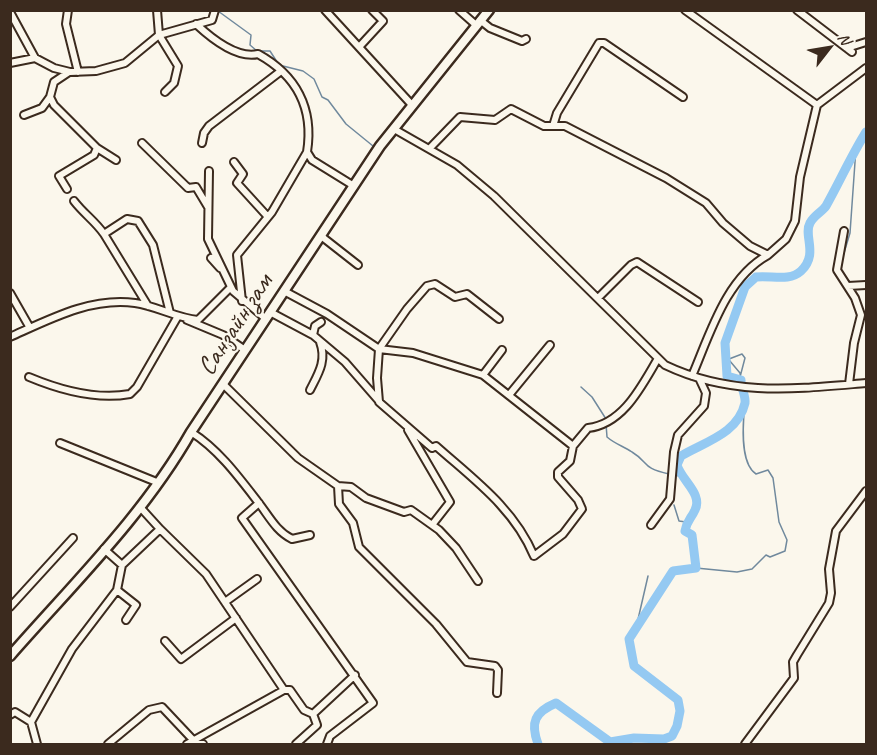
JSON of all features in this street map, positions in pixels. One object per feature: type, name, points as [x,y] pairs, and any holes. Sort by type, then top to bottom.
[{"type":"main road","name":"Санзайн зам","points":[[10,656],[159,483],[377,150],[489,10]]},
{"type":"street","points":[[68,10],[66,24],[78,72]]},
{"type":"street","points":[[157,10],[159,34],[178,66],[174,83],[165,92]]},
{"type":"street","points":[[10,63],[35,58],[70,72],[96,71],[125,63],[159,34],[212,20],[215,10]]},
{"type":"street","points":[[324,10],[360,46],[411,105]]},
{"type":"street","points":[[360,46],[383,21],[372,10]]},
{"type":"street","points":[[459,10],[478,23],[522,41],[526,39]]},
{"type":"street","points":[[685,10],[817,105]]},
{"type":"street","points":[[797,10],[849,50],[867,42]]},
{"type":"street","points":[[10,12],[35,58]]},
{"type":"street","points":[[196,24],[234,51],[248,56],[258,54],[281,71],[289,78],[307,110],[310,136],[307,152],[268,217],[237,255],[242,301]]},
{"type":"street","points":[[553,126],[557,113],[599,43],[604,44],[683,97]]},
{"type":"street","points":[[695,377],[722,309],[736,286],[747,271],[786,239],[795,221],[800,177],[817,105],[867,68]]},
{"type":"street","points":[[202,144],[204,133],[209,126],[281,71]]},
{"type":"street","points":[[24,115],[42,108],[50,97],[54,82],[70,72]]},
{"type":"street","points":[[50,97],[73,127],[97,148],[116,160]]},
{"type":"street","points":[[430,148],[460,117],[495,120],[511,109],[544,126],[565,126],[666,178],[706,203],[723,223],[750,246],[768,255]]},
{"type":"street","points":[[394,129],[457,165],[494,196],[598,298],[657,360],[695,377],[759,390],[867,383]]},
{"type":"street","points":[[142,143],[188,188],[196,187],[210,210]]},
{"type":"street","points":[[67,189],[59,176],[94,155],[97,148]]},
{"type":"street","points":[[307,152],[312,160],[354,186]]},
{"type":"street","points":[[234,162],[243,174],[237,183],[268,217]]},
{"type":"street","points":[[208,171],[210,210],[208,239],[223,273],[242,301],[268,316],[316,337],[345,362],[379,402],[432,448],[436,446],[493,495],[513,518],[534,556],[563,534],[582,509],[578,500],[558,477],[558,472],[570,461],[573,446],[588,428],[602,427],[620,413],[640,390],[657,360]]},
{"type":"street","points":[[74,201],[85,215],[95,220],[105,234],[148,306]]},
{"type":"street","points":[[105,234],[128,219],[138,220],[153,245],[170,313]]},
{"type":"street","points":[[844,231],[837,270],[860,306],[861,315],[854,343],[849,384]]},
{"type":"street","points":[[321,236],[358,265]]},
{"type":"street","points":[[211,258],[223,273]]},
{"type":"street","points":[[598,298],[631,265],[638,262],[698,302]]},
{"type":"street","points":[[379,402],[377,378],[379,349],[406,309],[427,286],[435,284],[454,297],[467,294],[499,319]]},
{"type":"street","points":[[848,286],[867,285]]},
{"type":"street","points":[[181,317],[198,320],[231,287]]},
{"type":"street","points":[[284,291],[327,314],[379,349],[413,354],[483,375],[573,446]]},
{"type":"street","points":[[10,293],[30,328]]},
{"type":"street","points":[[10,337],[96,303],[134,303],[181,317],[223,335],[245,350]]},
{"type":"street","points":[[29,377],[54,388],[76,392],[130,394],[138,387],[181,317]]},
{"type":"street","points":[[310,390],[323,363],[323,351],[316,337],[315,326],[321,322]]},
{"type":"street","points":[[509,395],[550,345]]},
{"type":"street","points":[[483,375],[502,350]]},
{"type":"street","points":[[651,525],[670,499],[674,452],[678,435],[704,406],[706,393],[695,377]]},
{"type":"street","points":[[223,384],[298,458],[338,486],[351,487],[366,498],[404,512],[411,510],[432,525],[456,548],[478,581]]},
{"type":"street","points":[[407,426],[450,502],[432,525]]},
{"type":"street","points":[[192,432],[210,444],[259,503],[280,533],[292,539],[309,535]]},
{"type":"street","points":[[60,443],[159,483]]},
{"type":"street","points":[[338,486],[339,504],[353,523],[359,547],[436,624],[467,662],[495,666],[498,670],[497,693]]},
{"type":"street","points":[[745,744],[794,678],[793,662],[829,603],[831,593],[829,569],[836,531],[867,491]]},
{"type":"street","points":[[259,503],[242,518],[373,703],[330,736],[327,744]]},
{"type":"street","points":[[140,507],[206,574],[284,690]]},
{"type":"street","points":[[31,722],[72,649],[117,590],[122,565],[160,529]]},
{"type":"street","points":[[10,607],[73,538]]},
{"type":"street","points":[[104,549],[122,565]]},
{"type":"street","points":[[225,602],[257,579]]},
{"type":"street","points":[[117,590],[136,605],[126,620]]},
{"type":"street","points":[[165,641],[181,659],[236,618]]},
{"type":"street","points":[[313,714],[355,675]]},
{"type":"street","points":[[187,744],[195,742],[284,690],[291,690],[304,710],[313,714],[317,725],[296,744]]},
{"type":"street","points":[[108,744],[149,710],[162,708],[195,742],[203,744]]},
{"type":"street","points":[[10,715],[15,712],[31,722],[37,744]]},
{"type":"waterway","points":[[218,11],[251,35],[250,45],[257,51],[270,51],[279,65],[303,71],[314,79],[322,97],[328,100],[346,124],[373,146]]},
{"type":"waterway","points":[[538,744],[534,730],[536,719],[543,710],[556,703],[610,742],[634,738],[664,739],[672,736],[680,711],[678,700],[634,666],[629,639],[673,571],[696,568],[692,535],[685,531],[695,510],[696,498],[677,465],[681,456],[728,430],[741,414],[745,403],[741,380],[727,376],[725,343],[745,287],[756,277],[791,276],[801,271],[806,265],[810,252],[808,234],[810,223],[826,206],[866,132]]},
{"type":"waterway","points":[[841,263],[850,233],[856,148],[866,138]]},
{"type":"waterway","points":[[724,354],[740,373],[741,380]]},
{"type":"waterway","points":[[729,359],[742,354],[745,358],[740,377]]},
{"type":"waterway","points":[[581,387],[592,397],[606,419]]},
{"type":"waterway","points":[[696,568],[737,572],[752,569],[766,555],[770,557],[785,551],[787,540],[779,522],[773,478],[768,470],[756,474],[747,461],[743,441],[745,402]]},
{"type":"waterway","points":[[606,424],[607,437],[638,456],[650,467],[669,474]]},
{"type":"waterway","points":[[674,474],[681,477]]},
{"type":"waterway","points":[[674,505],[679,521],[686,522]]},
{"type":"waterway","points":[[636,628],[648,576]]}]
